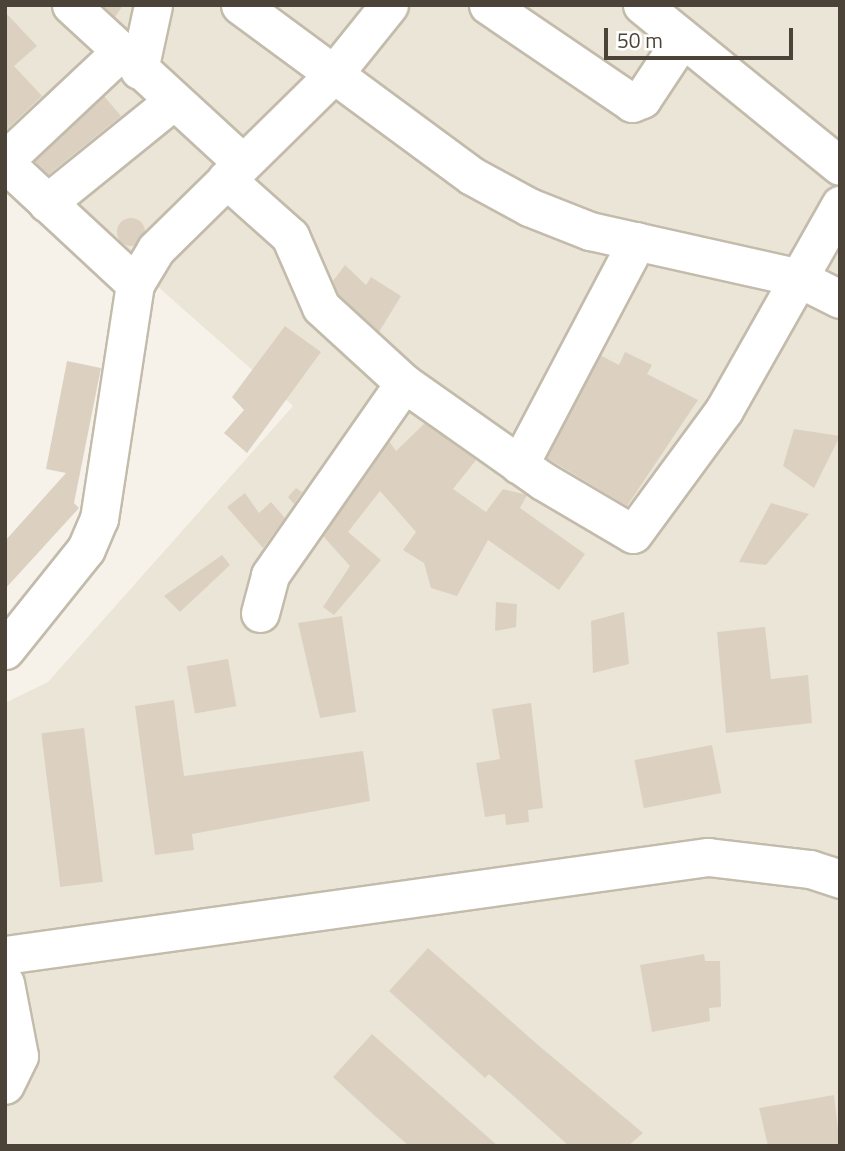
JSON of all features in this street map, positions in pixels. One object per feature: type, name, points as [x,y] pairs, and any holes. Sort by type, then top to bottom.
[{"type":"street","points":[[71,5],[173,102],[290,236],[321,307],[404,383],[519,465],[633,534],[724,410],[796,277],[840,205]]},
{"type":"street","points":[[135,285],[5,161],[129,62],[153,5]]},
{"type":"street","points":[[240,5],[332,76],[506,195],[590,231],[796,277],[840,299]]},
{"type":"street","points":[[5,650],[86,549],[99,519],[135,285],[156,249],[332,76],[389,5]]},
{"type":"street","points":[[488,5],[632,103],[642,99],[681,40]]},
{"type":"street","points":[[642,5],[681,40],[840,166]]},
{"type":"street","points":[[47,203],[173,102]]},
{"type":"street","points":[[519,465],[637,241]]},
{"type":"street","points":[[260,613],[270,575],[404,383]]},
{"type":"street","points":[[5,955],[708,858],[810,869],[840,879]]},
{"type":"street","points":[[5,983],[19,1056],[5,1085]]},
{"type":"shaded area","points":[[5,5],[840,5],[840,1146],[5,1146],[5,703],[48,682],[293,406],[5,152]]},
{"type":"building","points":[[102,5],[123,5],[115,17]]},
{"type":"building","points":[[5,12],[37,46],[14,66],[42,96],[5,131]]},
{"type":"building","points":[[104,96],[121,116],[48,175],[34,161]]},
{"type":"building","points":[[131,218],[141,222],[145,232],[141,242],[131,246],[121,242],[117,232],[121,222]]},
{"type":"building","points":[[345,265],[366,285],[371,277],[401,296],[379,332],[338,295],[333,281]]},
{"type":"building","points":[[285,326],[321,352],[247,453],[224,433],[244,410],[232,397]]},
{"type":"building","points":[[625,352],[652,365],[647,374],[698,400],[627,506],[547,458],[600,355],[619,365]]},
{"type":"building","points":[[67,361],[101,368],[74,503],[79,508],[5,589],[5,541],[66,473],[46,469]]},
{"type":"building","points":[[425,423],[476,460],[453,489],[486,512],[503,489],[527,495],[520,508],[585,554],[559,590],[488,540],[457,596],[431,588],[424,563],[403,550],[416,532],[380,491],[348,532],[381,560],[334,615],[323,607],[350,566],[323,536],[389,441],[396,451]]},
{"type":"building","points":[[794,429],[840,436],[814,488],[783,466]]},
{"type":"building","points":[[296,488],[302,492],[294,504],[288,497]]},
{"type":"building","points":[[245,493],[259,513],[271,502],[285,518],[263,548],[227,507]]},
{"type":"building","points":[[771,503],[809,514],[766,565],[739,562]]},
{"type":"building","points":[[222,555],[230,565],[180,612],[164,596]]},
{"type":"building","points":[[496,602],[517,604],[516,627],[495,631]]},
{"type":"building","points":[[624,612],[629,664],[593,673],[591,621]]},
{"type":"building","points":[[342,616],[356,712],[320,718],[298,623]]},
{"type":"building","points":[[765,627],[771,679],[808,675],[812,723],[726,733],[717,632]]},
{"type":"building","points":[[228,659],[236,706],[195,714],[187,666]]},
{"type":"building","points":[[174,700],[184,776],[363,751],[370,801],[192,834],[194,850],[155,855],[135,706]]},
{"type":"building","points":[[531,703],[543,808],[528,810],[529,822],[506,825],[505,814],[485,817],[476,763],[500,759],[492,709]]},
{"type":"building","points":[[84,728],[103,882],[60,887],[41,733]]},
{"type":"building","points":[[712,745],[721,793],[644,808],[634,760]]},
{"type":"building","points":[[428,948],[643,1133],[628,1146],[569,1146],[489,1074],[485,1078],[389,991]]},
{"type":"building","points":[[704,954],[705,961],[720,961],[721,1007],[709,1008],[710,1021],[652,1032],[640,965]]},
{"type":"building","points":[[372,1034],[498,1146],[409,1146],[375,1116],[333,1077]]},
{"type":"building","points":[[834,1095],[840,1146],[768,1146],[759,1108]]}]
